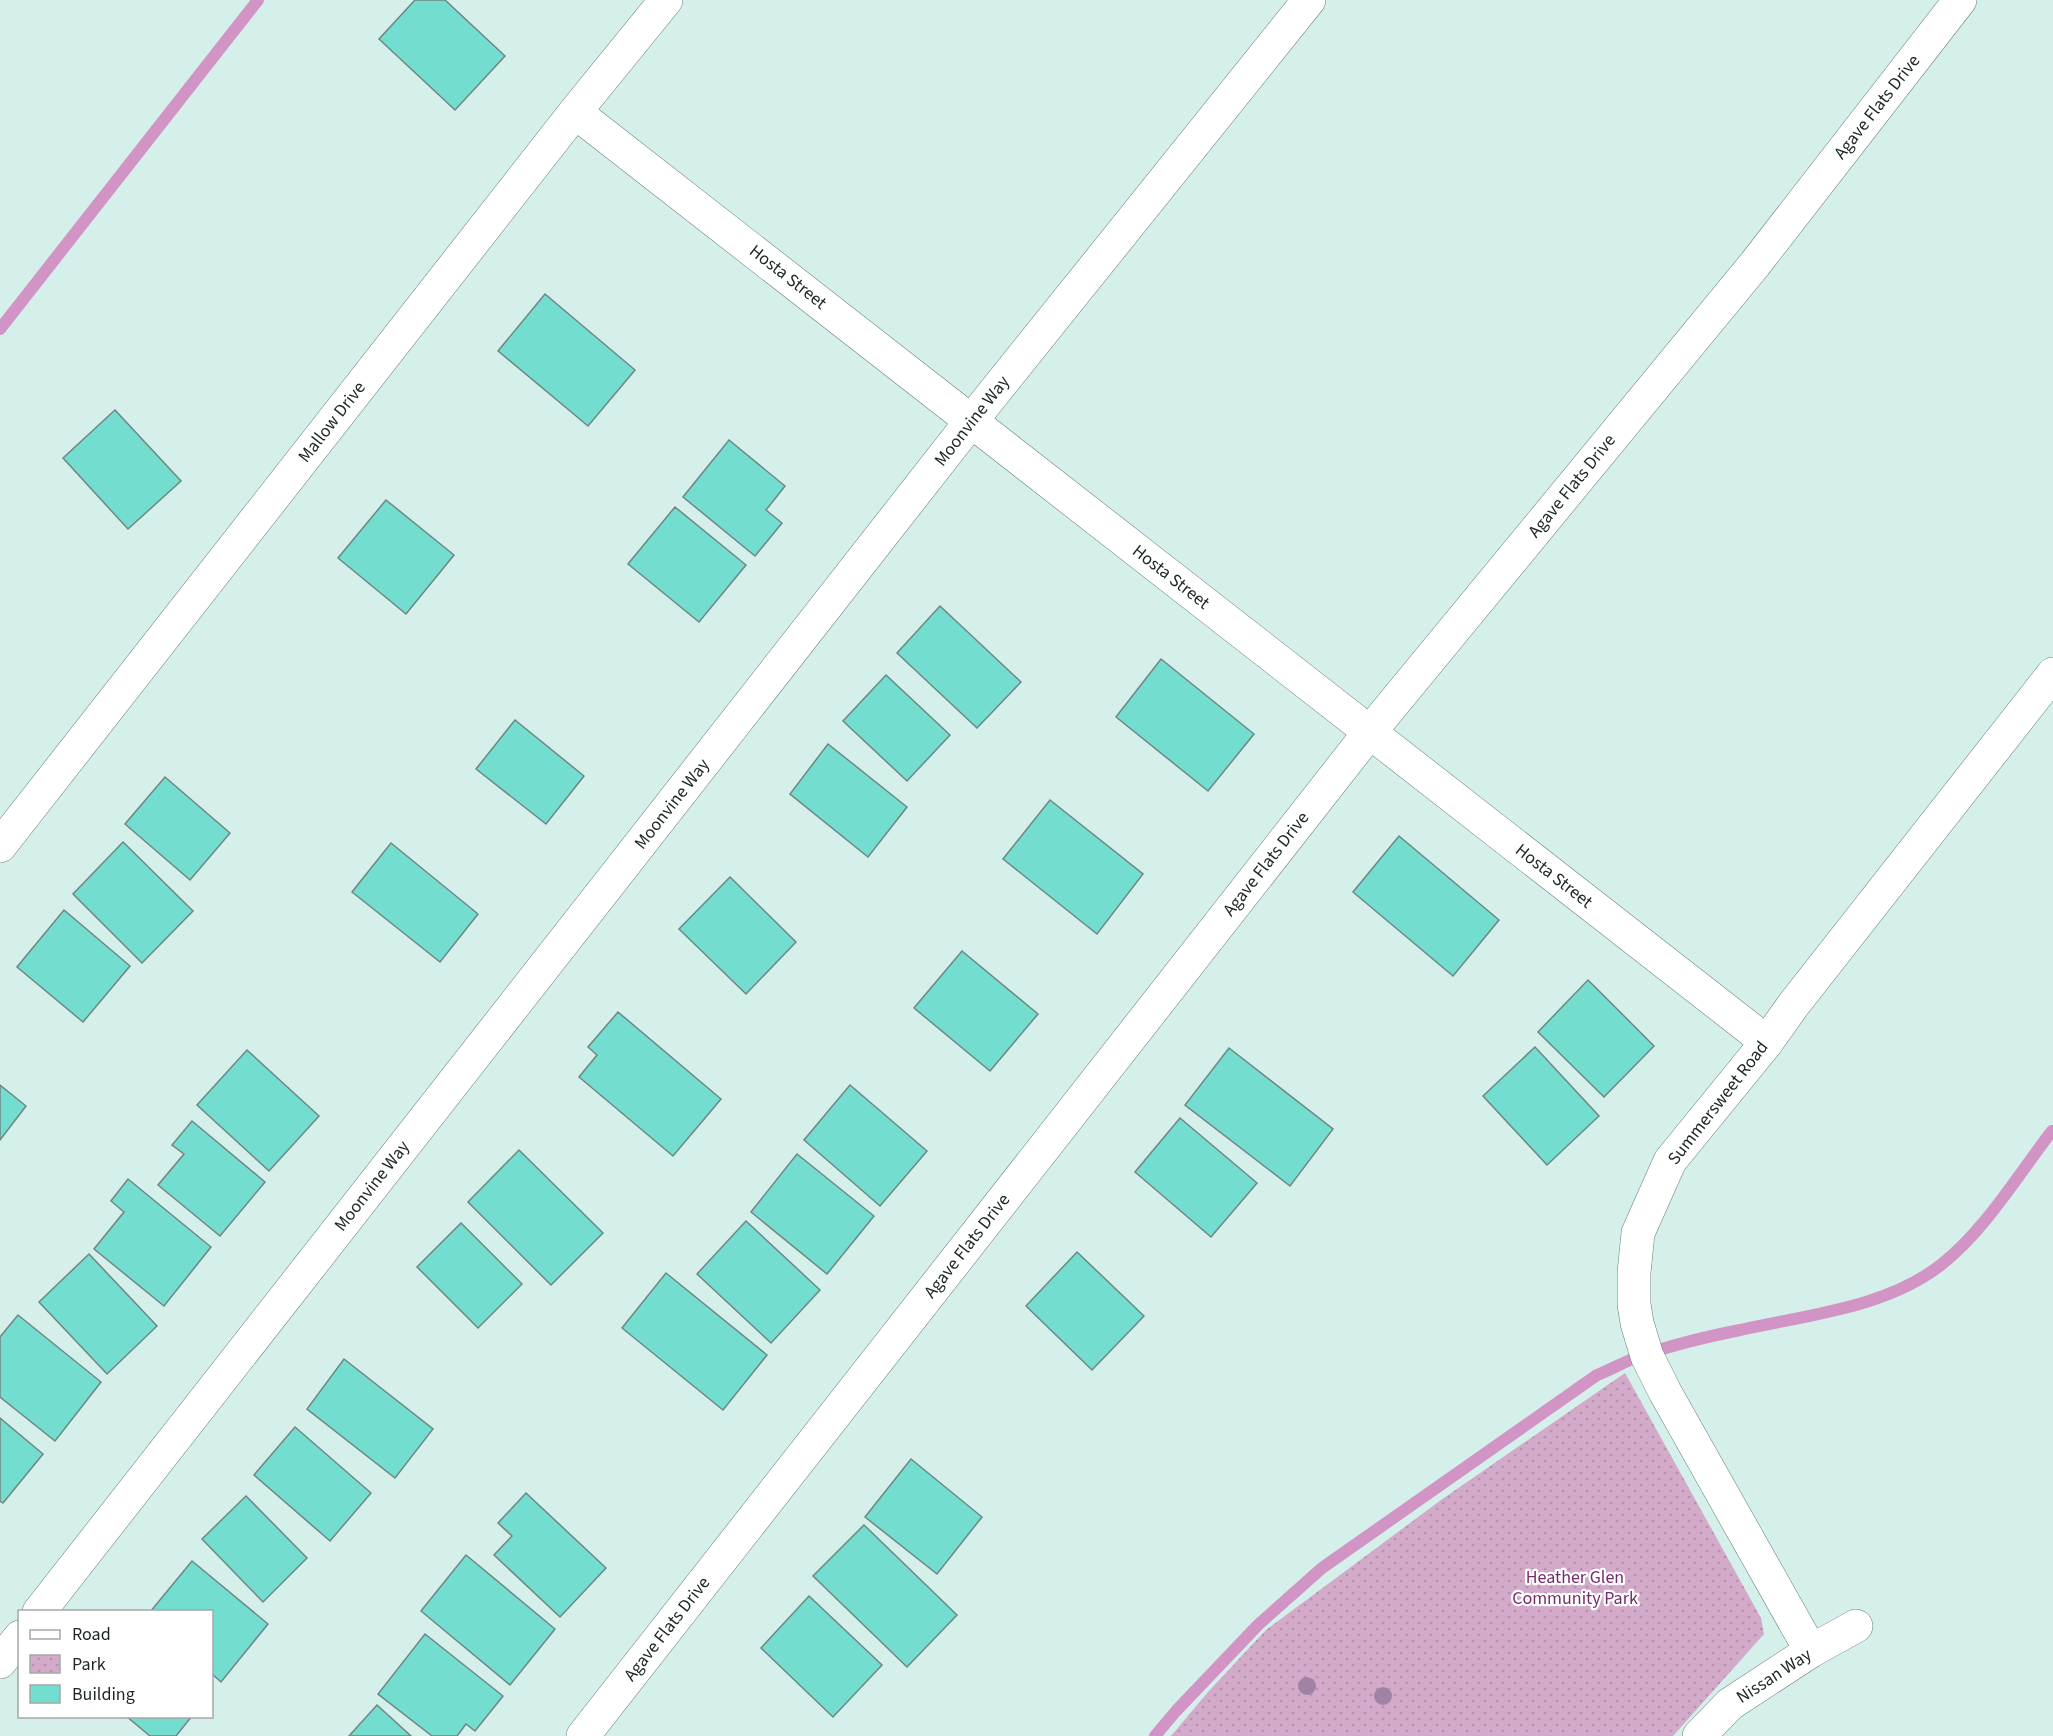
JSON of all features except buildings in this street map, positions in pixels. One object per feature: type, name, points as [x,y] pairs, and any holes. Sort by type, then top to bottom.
[{"type":"street","name":"Mallow Drive","points":[[0,846],[575,112],[666,0]]},
{"type":"street","name":"Moonvine Way","points":[[40,1610],[972,420],[1309,0]]},
{"type":"street","name":"Agave Flats Drive","points":[[584,1736],[1369,733],[1747,273],[1960,0]]},
{"type":"street","name":"Hosta Street","points":[[575,112],[1767,1041]]},
{"type":"street","name":"Summersweet Road","points":[[1811,1651],[1647,1356],[1637,1323],[1635,1304],[1634,1273],[1638,1233],[1670,1161],[1767,1041],[2053,674]]},
{"type":"street","name":"Nissan Way","points":[[1699,1736],[1730,1704],[1811,1651],[1856,1626]]},
{"type":"street","points":[[0,1662],[18,1640]]},
{"type":"green space","name":"Heather Glen Community Park","points":[[1625,1373],[1761,1618],[1764,1634],[1673,1736],[1171,1736],[1208,1692],[1266,1630],[1441,1500]]},
{"type":"waterway","points":[[0,329],[258,0]]},
{"type":"waterway","points":[[1155,1736],[1258,1625],[1322,1568],[1597,1375],[1635,1358],[1673,1346],[1845,1308],[1897,1291],[1920,1279],[1942,1264],[1973,1235],[2052,1131]]}]
